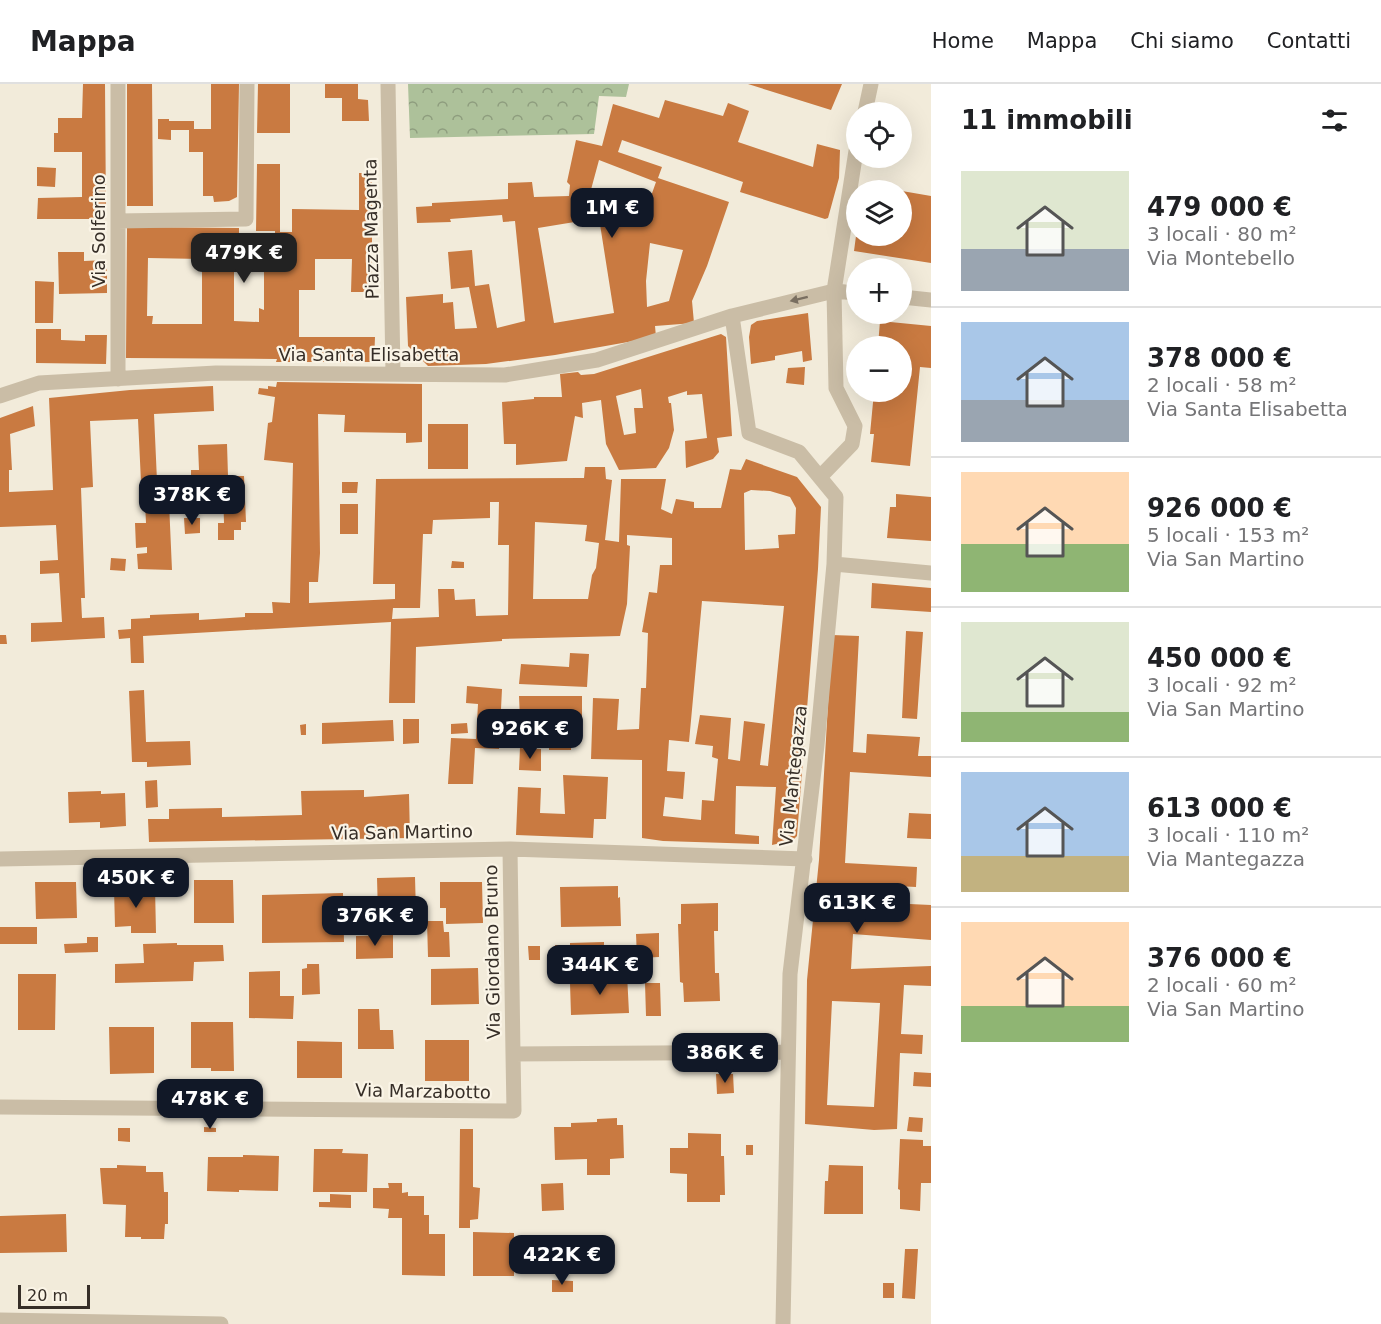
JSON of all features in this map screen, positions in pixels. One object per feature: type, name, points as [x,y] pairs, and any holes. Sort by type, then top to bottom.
[{"type":"street","name":"Via Solferino","points":[[118,84],[118,379]]},
{"type":"street","points":[[118,221],[246,219],[247,84]]},
{"type":"street","name":"Piazza Magenta","points":[[388,84],[393,373]]},
{"type":"street","points":[[867,102],[871,84]]},
{"type":"street","points":[[820,477],[852,444],[855,426],[836,388],[834,291],[853,168]]},
{"type":"street","name":"Via Santa Elisabetta","points":[[0,396],[39,384],[216,373],[505,375],[597,360],[732,316],[834,291],[846,292]]},
{"type":"street","points":[[912,298],[931,300]]},
{"type":"street","name":"Via Mantegazza","points":[[732,316],[749,433],[799,452],[836,497],[834,564],[805,859],[789,974],[783,1324]]},
{"type":"street","points":[[834,564],[931,573]]},
{"type":"street","name":"Via San Martino","points":[[0,859],[510,849],[805,859]]},
{"type":"street","name":"Via Giordano Bruno","points":[[510,849],[513,1054]]},
{"type":"street","points":[[513,1054],[788,1052]]},
{"type":"street","name":"Via Marzabotto","points":[[0,1107],[514,1112],[513,1054]]},
{"type":"street","points":[[0,1320],[221,1324]]},
{"type":"green space","points":[[408,84],[629,84],[626,97],[599,96],[594,134],[410,138]]},
{"type":"building","points":[[83,84],[105,84],[106,219],[37,219],[38,198],[82,197],[82,152],[54,152],[54,133],[58,133],[58,118],[82,118]]},
{"type":"building","points":[[127,84],[152,84],[153,206],[127,206]]},
{"type":"building","points":[[211,84],[239,84],[237,197],[229,201],[214,202],[213,196],[203,196],[203,152],[189,152],[189,130],[171,130],[171,140],[158,139],[158,119],[194,121],[194,129],[211,129]]},
{"type":"building","points":[[258,84],[290,84],[290,133],[257,133]]},
{"type":"building","points":[[325,84],[358,84],[358,99],[368,100],[369,121],[342,121],[342,98],[325,98]]},
{"type":"building","points":[[748,84],[842,84],[831,110]]},
{"type":"building","points":[[665,100],[723,116],[728,103],[749,111],[738,142],[813,167],[817,144],[840,150],[839,178],[828,218],[825,219],[740,192],[743,182],[622,140],[618,152],[662,167],[658,178],[729,202],[692,301],[694,323],[655,326],[656,337],[555,355],[486,364],[428,366],[408,346],[406,297],[443,294],[443,303],[453,302],[455,329],[477,328],[469,287],[451,289],[448,252],[472,250],[475,286],[489,284],[497,328],[525,321],[515,221],[503,222],[502,215],[450,219],[451,222],[417,223],[416,207],[432,206],[432,203],[508,199],[508,183],[532,182],[534,197],[569,196],[570,185],[567,182],[576,140],[602,146],[613,104],[659,118]],"holes":[[[599,160],[656,182],[644,216],[589,197]],[[599,218],[614,313],[554,323],[538,228]],[[650,243],[683,250],[669,301],[647,307],[646,281]]]},
{"type":"building","points":[[257,164],[280,164],[280,232],[292,232],[292,209],[359,210],[359,173],[372,173],[372,292],[351,292],[352,259],[315,259],[315,290],[299,290],[299,337],[375,337],[374,362],[126,358],[127,227],[239,228],[239,239],[234,239],[234,321],[259,322],[259,308],[264,310],[264,258],[275,258],[275,231],[256,231]],"holes":[[[148,258],[202,259],[202,324],[152,324],[153,316],[147,316]]]},
{"type":"building","points":[[37,167],[56,168],[55,187],[37,186]]},
{"type":"building","points":[[912,193],[931,196],[931,263],[912,260],[912,258],[854,251],[855,246],[912,246]]},
{"type":"building","points":[[58,252],[84,252],[84,261],[107,260],[107,293],[59,294]]},
{"type":"building","points":[[35,281],[54,282],[53,323],[35,323]]},
{"type":"building","points":[[808,313],[812,360],[803,362],[802,351],[775,356],[775,360],[751,364],[749,337],[751,325],[757,321]]},
{"type":"building","points":[[880,324],[931,326],[931,368],[920,367],[910,466],[871,462],[874,434],[870,434],[873,402],[912,402],[912,336],[879,336]]},
{"type":"building","points":[[36,329],[61,329],[61,340],[85,341],[85,335],[107,335],[106,364],[36,363]]},
{"type":"building","points":[[721,334],[726,337],[732,436],[717,438],[719,452],[713,459],[686,468],[685,441],[707,438],[702,394],[687,395],[687,391],[668,397],[671,403],[674,430],[669,448],[656,468],[619,470],[606,444],[601,400],[582,403],[583,418],[575,416],[567,461],[516,465],[516,444],[504,444],[502,402],[534,399],[534,397],[562,397],[560,374],[578,372],[581,375],[594,374]],"holes":[[[641,389],[643,408],[634,408],[636,433],[624,435],[616,396]]]},
{"type":"building","points":[[805,367],[804,385],[786,383],[788,368]]},
{"type":"building","points":[[277,382],[422,384],[422,442],[406,443],[406,433],[344,432],[345,415],[318,414],[320,553],[318,582],[309,582],[309,603],[395,599],[395,584],[373,584],[376,479],[584,478],[585,467],[605,467],[606,479],[612,480],[605,540],[619,542],[621,479],[666,479],[661,509],[672,514],[676,499],[694,502],[694,508],[721,508],[730,469],[741,470],[746,459],[797,477],[821,507],[797,836],[793,840],[772,845],[776,787],[736,786],[735,834],[759,836],[759,844],[663,841],[642,838],[642,760],[591,759],[593,698],[619,699],[617,730],[639,729],[641,688],[646,688],[648,633],[642,632],[649,592],[657,593],[660,565],[672,565],[672,538],[627,535],[627,545],[630,546],[627,604],[620,636],[502,639],[502,641],[416,647],[415,703],[389,703],[391,622],[143,636],[144,663],[131,663],[130,638],[119,639],[118,630],[131,629],[131,619],[150,618],[150,615],[199,613],[199,620],[245,617],[245,613],[273,613],[272,602],[290,603],[293,463],[264,460],[268,423],[272,422],[275,397],[258,394],[259,388],[276,387]],"holes":[[[751,490],[770,491],[790,497],[796,508],[795,534],[778,535],[779,548],[745,550],[744,493]],[[490,502],[499,502],[498,545],[509,545],[508,615],[476,616],[475,599],[455,600],[454,589],[438,589],[439,617],[392,619],[393,608],[420,608],[423,534],[432,534],[433,520],[490,518]],[[535,522],[587,525],[585,541],[599,543],[596,568],[592,575],[588,599],[533,599]],[[702,601],[784,606],[768,766],[760,765],[765,724],[744,721],[740,761],[728,759],[731,718],[700,715],[695,744],[713,746],[712,757],[718,759],[714,801],[702,800],[701,820],[663,816],[665,797],[683,799],[685,772],[667,771],[669,740],[689,742]]]},
{"type":"building","points":[[213,386],[214,411],[154,414],[157,481],[168,480],[172,570],[138,569],[137,554],[147,553],[147,547],[136,548],[135,523],[146,523],[144,482],[141,482],[138,419],[90,421],[93,487],[81,488],[85,598],[81,598],[82,618],[104,617],[105,638],[31,642],[31,623],[62,622],[59,573],[40,574],[40,561],[58,560],[56,525],[0,527],[0,418],[33,406],[35,426],[10,434],[12,470],[9,470],[9,492],[53,490],[49,398],[130,390]]},
{"type":"building","points":[[428,424],[468,424],[468,469],[428,469]]},
{"type":"building","points":[[227,444],[228,476],[244,476],[246,522],[241,522],[241,530],[234,530],[234,540],[218,540],[218,523],[224,523],[223,487],[202,487],[203,492],[191,492],[191,470],[199,470],[198,445]]},
{"type":"building","points":[[342,482],[358,482],[357,493],[342,493]]},
{"type":"building","points":[[896,494],[931,497],[931,541],[887,538],[890,507],[896,507]]},
{"type":"building","points":[[340,504],[358,504],[358,534],[340,534]]},
{"type":"building","points":[[184,518],[200,518],[200,533],[185,534]]},
{"type":"building","points":[[111,558],[126,559],[125,571],[110,570]]},
{"type":"building","points":[[452,561],[464,562],[464,568],[451,568]]},
{"type":"building","points":[[872,583],[931,588],[931,612],[871,608]]},
{"type":"building","points":[[906,631],[923,632],[917,719],[902,718]]},
{"type":"building","points":[[0,635],[6,635],[7,644],[0,644]]},
{"type":"building","points":[[832,635],[859,636],[853,752],[866,753],[867,734],[920,737],[918,756],[931,756],[931,777],[850,772],[845,863],[917,867],[916,887],[857,884],[855,916],[887,919],[888,903],[931,905],[931,940],[853,934],[851,969],[931,966],[931,986],[904,985],[901,1034],[923,1035],[922,1054],[900,1053],[897,1129],[874,1130],[805,1124],[807,980],[819,860]],"holes":[[[832,1001],[880,1003],[874,1107],[827,1105]]]},
{"type":"building","points":[[570,653],[589,654],[587,687],[519,684],[521,664],[569,667]]},
{"type":"building","points":[[467,686],[502,689],[499,749],[475,748],[473,784],[448,784],[451,738],[476,739],[478,704],[466,703]]},
{"type":"building","points":[[144,690],[146,742],[190,741],[191,765],[147,767],[147,762],[132,762],[129,691]]},
{"type":"building","points":[[519,696],[582,696],[582,719],[520,719]]},
{"type":"building","points":[[403,719],[419,719],[419,743],[403,744]]},
{"type":"building","points":[[393,720],[394,741],[322,744],[322,723]]},
{"type":"building","points":[[467,723],[468,733],[451,734],[451,724]]},
{"type":"building","points":[[306,724],[306,735],[301,735],[300,725]]},
{"type":"building","points":[[549,728],[571,728],[571,750],[549,750]]},
{"type":"building","points":[[520,748],[541,749],[541,771],[519,770]]},
{"type":"building","points":[[563,775],[608,777],[606,819],[594,819],[593,838],[516,835],[518,787],[541,788],[540,813],[565,814]]},
{"type":"building","points":[[157,780],[158,807],[146,808],[145,781]]},
{"type":"building","points":[[364,790],[364,797],[409,794],[410,838],[149,842],[148,819],[169,819],[169,809],[222,808],[222,817],[302,815],[301,791]]},
{"type":"building","points":[[101,791],[101,794],[125,793],[126,826],[100,828],[100,822],[69,823],[68,792]]},
{"type":"building","points":[[909,813],[931,814],[931,839],[907,838]]},
{"type":"building","points":[[415,877],[416,913],[378,914],[377,878]]},
{"type":"building","points":[[194,880],[233,880],[234,923],[194,923]]},
{"type":"building","points":[[35,882],[76,882],[77,918],[36,919]]},
{"type":"building","points":[[440,882],[482,882],[483,923],[446,924],[446,908],[440,908]]},
{"type":"building","points":[[618,886],[621,926],[561,927],[560,887]]},
{"type":"building","points":[[155,887],[156,933],[131,933],[131,926],[115,927],[114,888]]},
{"type":"building","points":[[343,893],[344,942],[262,943],[262,895]]},
{"type":"building","points":[[718,903],[718,931],[714,931],[715,973],[719,973],[720,1001],[684,1002],[683,983],[680,982],[678,924],[681,924],[681,904]]},
{"type":"building","points":[[427,921],[443,921],[444,932],[449,932],[450,957],[428,957]]},
{"type":"building","points":[[0,927],[37,927],[37,944],[0,944]]},
{"type":"building","points":[[659,933],[659,957],[637,958],[636,934]]},
{"type":"building","points":[[393,935],[393,958],[356,959],[356,936]]},
{"type":"building","points":[[87,937],[98,937],[98,952],[65,953],[64,944],[87,943]]},
{"type":"building","points":[[604,942],[604,958],[555,960],[555,945],[564,945],[564,954],[570,954],[570,943]]},
{"type":"building","points":[[177,943],[177,945],[223,945],[224,961],[194,962],[193,981],[115,983],[115,964],[144,963],[143,944]]},
{"type":"building","points":[[528,946],[540,946],[540,960],[529,960]]},
{"type":"building","points":[[635,961],[648,961],[649,977],[635,978]]},
{"type":"building","points":[[307,964],[319,964],[320,994],[302,995],[302,969],[307,968]]},
{"type":"building","points":[[478,968],[479,1004],[431,1005],[431,969]]},
{"type":"building","points":[[280,971],[280,996],[294,996],[293,1019],[249,1018],[249,972]]},
{"type":"building","points":[[18,974],[56,974],[55,1030],[18,1030]]},
{"type":"building","points":[[627,974],[629,1013],[571,1015],[570,983],[589,983],[588,976]]},
{"type":"building","points":[[645,983],[660,983],[661,1016],[646,1016]]},
{"type":"building","points":[[358,1009],[379,1009],[380,1030],[393,1030],[394,1049],[358,1049]]},
{"type":"building","points":[[191,1022],[233,1022],[234,1071],[191,1068]]},
{"type":"building","points":[[109,1027],[154,1027],[154,1073],[110,1074]]},
{"type":"building","points":[[425,1040],[469,1040],[469,1081],[425,1081]]},
{"type":"building","points":[[297,1041],[342,1042],[342,1078],[297,1078]]},
{"type":"building","points":[[914,1072],[931,1073],[931,1087],[913,1086]]},
{"type":"building","points":[[716,1074],[733,1074],[734,1093],[717,1094]]},
{"type":"building","points":[[909,1117],[923,1118],[922,1132],[907,1131]]},
{"type":"building","points":[[617,1118],[617,1125],[623,1125],[624,1158],[610,1159],[610,1175],[587,1175],[587,1159],[555,1160],[554,1127],[571,1127],[571,1123],[597,1122],[597,1119]]},
{"type":"building","points":[[204,1127],[216,1128],[216,1132],[204,1132]]},
{"type":"building","points":[[118,1128],[130,1128],[130,1142],[118,1141]]},
{"type":"building","points":[[460,1129],[473,1129],[473,1187],[480,1188],[478,1219],[470,1220],[470,1228],[459,1228]]},
{"type":"building","points":[[688,1133],[721,1134],[725,1195],[720,1195],[720,1202],[687,1202],[687,1174],[670,1173],[670,1148],[688,1148]]},
{"type":"building","points":[[900,1139],[923,1140],[923,1146],[931,1146],[931,1183],[921,1183],[920,1211],[900,1209],[900,1190],[898,1189]]},
{"type":"building","points":[[746,1145],[753,1145],[753,1155],[746,1155]]},
{"type":"building","points":[[314,1149],[343,1149],[342,1153],[368,1154],[367,1192],[313,1192]]},
{"type":"building","points":[[243,1155],[279,1156],[278,1191],[207,1191],[208,1157],[243,1157]]},
{"type":"building","points":[[117,1165],[146,1166],[146,1172],[163,1172],[164,1192],[168,1192],[168,1224],[165,1224],[164,1239],[125,1237],[126,1205],[103,1204],[100,1168],[117,1168]]},
{"type":"building","points":[[829,1165],[863,1166],[863,1214],[824,1214],[825,1181],[828,1181]]},
{"type":"building","points":[[388,1183],[402,1183],[402,1193],[408,1192],[408,1196],[424,1196],[424,1215],[429,1215],[429,1234],[445,1234],[445,1276],[402,1275],[402,1218],[388,1218],[389,1209],[373,1208],[373,1188],[389,1188]]},
{"type":"building","points":[[563,1183],[564,1210],[542,1211],[541,1184]]},
{"type":"building","points":[[330,1194],[351,1195],[351,1208],[319,1207],[319,1202],[330,1202]]},
{"type":"building","points":[[66,1214],[67,1252],[0,1253],[0,1216]]},
{"type":"building","points":[[473,1232],[514,1233],[514,1276],[473,1276]]},
{"type":"building","points":[[905,1249],[918,1249],[915,1299],[902,1298]]},
{"type":"building","points":[[552,1280],[573,1281],[573,1292],[552,1292]]},
{"type":"building","points":[[883,1283],[894,1283],[894,1298],[883,1298]]}]
